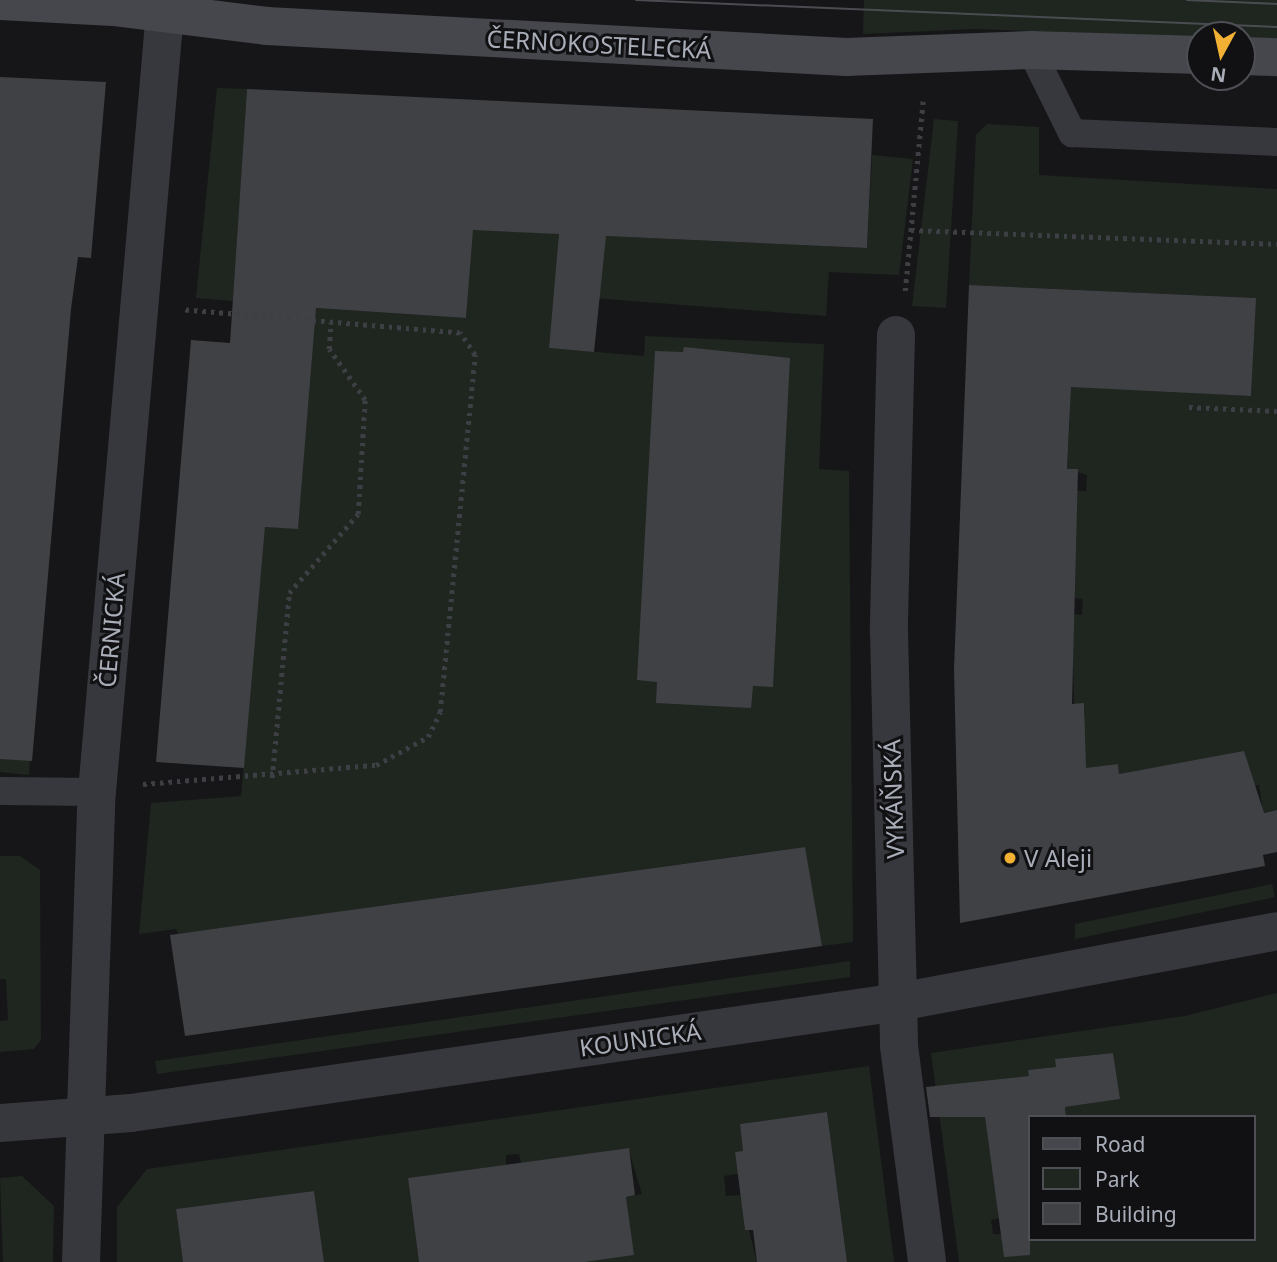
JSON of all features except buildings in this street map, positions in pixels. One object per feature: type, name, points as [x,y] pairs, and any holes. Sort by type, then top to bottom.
[{"type":"main road","name":"ČERNOKOSTELECKÁ","points":[[0,1],[165,8],[846,57],[1031,50],[1186,55]]},
{"type":"main road","points":[[1256,56],[1277,57]]},
{"type":"street","name":"ČERNICKÁ","points":[[81,1262],[82,1118],[97,792],[165,8]]},
{"type":"street","name":"VYKÁŇSKÁ","points":[[896,335],[889,632],[899,1002],[927,1262]]},
{"type":"street","name":"KOUNICKÁ","points":[[0,1123],[82,1118],[899,1002],[1277,931]]},
{"type":"lane","points":[[1031,50],[1072,133],[1277,142]]},
{"type":"lane","points":[[0,791],[97,792]]},
{"type":"path","points":[[905,293],[924,93]]},
{"type":"path","points":[[911,230],[1277,244]]},
{"type":"path","points":[[97,792],[272,778],[394,761],[428,737],[440,712],[473,345],[460,333],[138,306]]},
{"type":"path","points":[[272,778],[289,593],[358,514],[365,400],[329,349],[331,323]]},
{"type":"path","points":[[1189,407],[1277,411]]},
{"type":"green space","points":[[864,0],[1277,0],[1277,40],[1256,39],[1256,21],[1186,21],[1186,37],[974,29],[863,34]]},
{"type":"green space","points":[[217,88],[247,89],[233,301],[196,298]]},
{"type":"green space","points":[[934,119],[958,121],[946,308],[912,306]]},
{"type":"green space","points":[[987,124],[1039,127],[1039,175],[1277,189],[1277,810],[1256,814],[1254,807],[1262,806],[1259,785],[1250,786],[1244,752],[1119,774],[1118,764],[1109,765],[1055,792],[1085,714],[1084,704],[1074,704],[1072,614],[1082,615],[1083,599],[1073,598],[1077,491],[1086,491],[1087,475],[1067,469],[1070,415],[1063,385],[1251,396],[1255,298],[969,285],[976,135]]},
{"type":"green space","points":[[872,155],[913,159],[899,275],[829,272],[826,316],[554,295],[549,348],[644,356],[645,336],[824,344],[819,469],[849,471],[853,942],[822,946],[804,847],[178,934],[176,929],[139,934],[151,803],[241,796],[265,527],[298,528],[315,308],[466,318],[473,195],[500,231],[867,248]]},
{"type":"green space","points":[[0,741],[31,744],[29,775],[0,772]]},
{"type":"green space","points":[[0,856],[20,856],[40,870],[41,1040],[34,1049],[0,1052],[0,1021],[8,1020],[6,979],[0,979]]},
{"type":"green space","points":[[1272,884],[1275,897],[1075,939],[1075,924]]},
{"type":"green space","points":[[850,961],[850,977],[157,1074],[155,1061]]},
{"type":"green space","points":[[1277,993],[1277,1262],[959,1262],[931,1053],[1185,1016]]},
{"type":"green space","points":[[869,1066],[894,1262],[847,1262],[827,1112],[740,1124],[743,1151],[735,1152],[738,1174],[724,1176],[726,1196],[740,1195],[757,1262],[559,1262],[626,1197],[642,1194],[628,1148],[521,1163],[519,1154],[506,1155],[506,1165],[408,1178],[419,1262],[324,1262],[314,1191],[176,1209],[183,1262],[117,1262],[117,1207],[147,1169]]},
{"type":"green space","points":[[22,1176],[54,1206],[53,1262],[3,1262],[0,1178]]},
{"type":"tram line","points":[[636,0],[1277,27]]},
{"type":"tram line","points":[[1187,0],[1277,4]]},
{"type":"place","name":"V Aleji","points":[[1010,858]]}]
